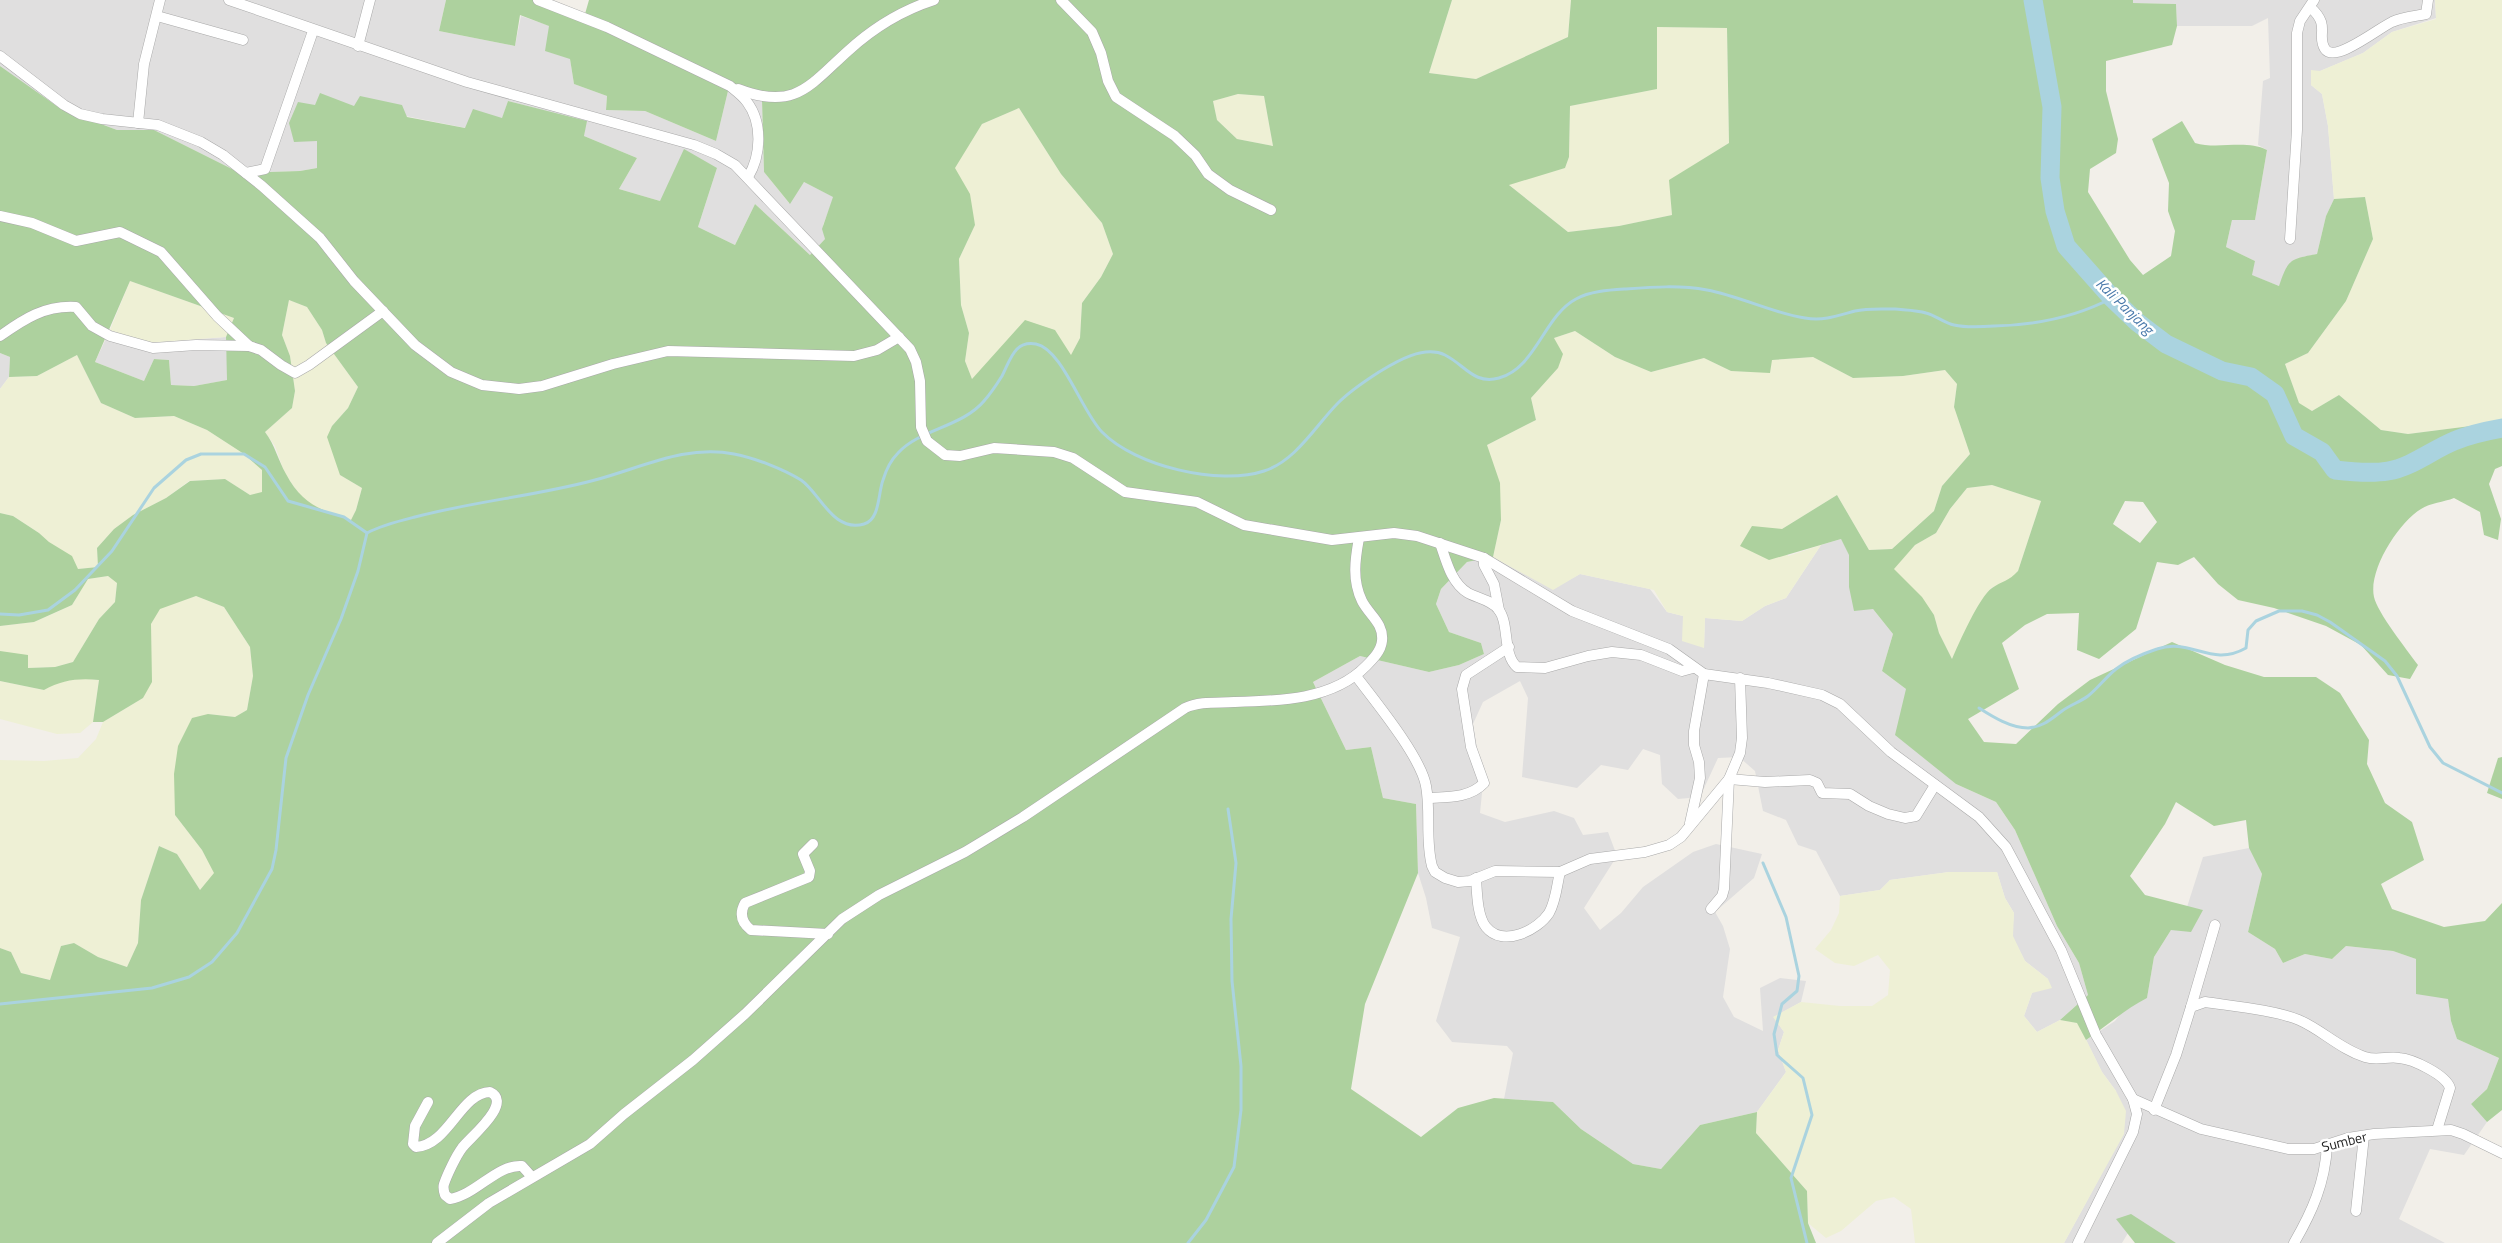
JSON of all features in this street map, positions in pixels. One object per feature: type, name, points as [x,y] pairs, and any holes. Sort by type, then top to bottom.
[{"type":"street","points":[[138,123],[144,64],[160,0]]},
{"type":"street","points":[[229,0],[467,82],[694,145],[716,154],[735,165],[910,349],[918,368],[920,382],[919,421],[925,437],[941,453],[956,456],[988,448],[1060,453],[1084,465],[1125,492],[1197,502],[1235,521],[1267,530],[1332,540],[1394,533],[1416,536],[1484,558],[1572,611],[1664,647],[1704,674],[1740,678],[1828,697],[1840,704],[1891,752],[1980,817],[2006,847],[2060,950],[2096,1035],[2133,1099],[2137,1114],[2131,1137],[2078,1243]]},
{"type":"street","points":[[358,46],[370,0]]},
{"type":"street","points":[[538,0],[607,27],[730,86],[765,98],[799,93],[817,82],[848,50],[869,34],[899,16],[934,0]]},
{"type":"street","points":[[1061,0],[1078,15],[1092,32],[1101,53],[1108,81],[1116,97],[1175,136],[1195,155],[1208,174],[1230,190],[1272,210]]},
{"type":"street","points":[[2290,239],[2297,130],[2296,40],[2300,21],[2312,4],[2322,22],[2324,47],[2329,53],[2334,54],[2354,46],[2393,22],[2426,14],[2428,0]]},
{"type":"street","points":[[157,16],[243,40]]},
{"type":"street","points":[[246,173],[265,169],[313,30]]},
{"type":"street","points":[[0,56],[80,114],[102,119],[158,126],[202,142],[246,173],[320,238],[354,281],[415,345],[451,372],[482,385],[519,389],[542,386],[613,364],[668,351],[854,356],[877,350],[899,337]]},
{"type":"street","points":[[730,86],[746,100],[754,116],[757,128],[758,150],[748,177]]},
{"type":"street","points":[[0,216],[32,223],[76,241],[120,232],[161,252],[217,316],[249,346]]},
{"type":"street","points":[[0,336],[40,311],[63,306],[76,307],[100,332],[152,348],[196,345],[249,346],[261,350],[290,372],[300,372],[382,311]]},
{"type":"street","points":[[437,1243],[489,1203],[531,1176],[590,1144],[624,1114],[693,1060],[745,1014],[859,906],[965,852],[1023,817],[1177,712],[1199,704],[1282,699],[1314,694],[1336,688],[1356,676],[1376,654],[1382,643],[1378,622],[1362,601],[1356,583],[1355,565],[1359,538]]},
{"type":"street","points":[[1440,543],[1452,574],[1459,585],[1470,594],[1493,604],[1499,610]]},
{"type":"street","points":[[1484,558],[1484,564],[1494,584],[1514,665],[1524,668],[1547,668],[1588,656],[1612,652],[1641,655],[1682,671],[1693,668]]},
{"type":"street","points":[[1428,798],[1468,793],[1477,790],[1484,783],[1471,747],[1462,689],[1466,675],[1509,647]]},
{"type":"street","points":[[1689,826],[1700,778],[1694,745],[1694,730],[1704,674]]},
{"type":"street","points":[[1356,676],[1385,714],[1418,765],[1426,783],[1428,798],[1430,860],[1435,872],[1452,881],[1476,878],[1495,871],[1560,872],[1590,859],[1657,850],[1681,836],[1729,779],[1740,753],[1742,738],[1740,678]]},
{"type":"street","points":[[1729,779],[1766,782],[1810,780],[1817,783],[1822,793],[1850,794],[1880,811],[1905,818],[1916,816],[1935,785]]},
{"type":"street","points":[[1711,909],[1722,896],[1724,890],[1729,779]]},
{"type":"street","points":[[813,844],[803,854],[810,871],[809,877],[744,903],[741,916],[745,926],[752,930],[828,934]]},
{"type":"street","points":[[1476,878],[1478,900],[1484,924],[1494,933],[1512,935],[1530,932],[1549,913],[1560,872]]},
{"type":"street","points":[[2154,1110],[2176,1055],[2215,925]]},
{"type":"street","points":[[2191,1007],[2205,1002],[2286,1016],[2305,1023],[2335,1043],[2364,1057],[2381,1060],[2400,1058],[2442,1076],[2448,1081],[2450,1088],[2437,1130]]},
{"type":"street","points":[[428,1102],[413,1134],[413,1144],[416,1147],[435,1140],[476,1096],[490,1092],[496,1099],[497,1104],[483,1127],[462,1148],[443,1185],[445,1196],[450,1199],[459,1198],[509,1167],[522,1166],[531,1176]]},
{"type":"street","name":"Sumber","points":[[2133,1099],[2184,1123],[2288,1149],[2301,1150],[2327,1146],[2364,1136],[2437,1130],[2457,1132],[2502,1152]]},
{"type":"street","points":[[2356,1211],[2364,1136]]},
{"type":"street","points":[[2294,1243],[2313,1208],[2320,1190],[2327,1146]]},
{"type":"shaded area","points":[[0,0],[446,0],[439,31],[515,46],[521,16],[550,26],[570,59],[574,84],[607,96],[606,110],[645,111],[716,141],[728,91],[762,100],[764,172],[789,203],[804,182],[834,197],[823,225],[825,239],[810,255],[755,204],[735,245],[698,227],[717,168],[660,201],[619,189],[637,158],[584,136],[586,122],[508,101],[502,119],[466,128],[355,106],[317,140],[317,168],[300,171],[240,173],[154,130],[117,130],[61,109],[26,85],[0,66]]},
{"type":"shaded area","points":[[2133,0],[2435,0],[2436,18],[2392,32],[2363,53],[2320,71],[2311,85],[2322,94],[2328,126],[2334,199],[2326,216],[2317,254],[2298,258],[2279,286],[2251,275],[2255,261],[2226,247],[2232,220],[2255,220],[2267,150],[2258,145],[2263,81],[2270,78],[2268,18],[2252,26],[2177,26],[2176,4],[2133,3]]},
{"type":"shaded area","points":[[110,330],[171,341],[226,337],[228,380],[194,386],[171,385],[169,360],[154,359],[144,381],[95,362]]},
{"type":"shaded area","points":[[0,353],[10,357],[9,377],[0,389]]},
{"type":"shaded area","points":[[1841,539],[1849,554],[1849,587],[1873,609],[1893,634],[1882,671],[1906,689],[1956,784],[1996,802],[2015,830],[2057,926],[2079,963],[2088,995],[2060,1020],[2037,1032],[2024,1016],[2032,993],[2048,979],[2025,961],[2012,936],[2014,913],[2005,898],[1997,872],[1949,872],[1890,880],[1880,890],[1840,896],[1816,851],[1798,845],[1786,820],[1763,811],[1755,771],[1739,757],[1718,758],[1700,797],[1678,799],[1662,784],[1660,755],[1643,749],[1628,770],[1601,765],[1577,788],[1522,777],[1528,698],[1520,681],[1483,702],[1473,724],[1483,783],[1480,813],[1505,822],[1554,811],[1574,818],[1583,835],[1608,832],[1617,856],[1584,908],[1600,930],[1621,913],[1643,887],[1693,852],[1716,844],[1762,854],[1754,878],[1715,912],[1723,926],[1730,949],[1723,997],[1734,1017],[1763,1031],[1760,988],[1780,978],[1806,981],[1801,1002],[1774,1017],[1784,1032],[1778,1050],[1786,1072],[1757,1112],[1700,1125],[1661,1169],[1633,1164],[1581,1129],[1553,1102],[1504,1099],[1513,1053],[1507,1046],[1452,1042],[1436,1021],[1460,937],[1432,928],[1426,898],[1418,873],[1416,804],[1383,798],[1371,747],[1346,750],[1313,682],[1360,656],[1429,672],[1459,665],[1484,654],[1481,643],[1449,632],[1436,604],[1441,589],[1467,562],[1493,557],[1553,589],[1580,574],[1650,589],[1667,612],[1683,616],[1704,648],[1705,618],[1742,621],[1765,606],[1786,598],[1821,545]]},
{"type":"shaded area","points":[[2249,848],[2262,874],[2248,932],[2275,949],[2283,963],[2305,954],[2332,959],[2346,946],[2393,951],[2416,959],[2448,998],[2451,1021],[2457,1039],[2499,1058],[2487,1089],[2471,1104],[2487,1122],[2464,1155],[2430,1149],[2399,1219],[2445,1243],[2176,1243],[2117,1220],[2128,1233],[2122,1243],[2064,1243],[2101,1175],[2116,1091],[2102,1072],[2086,1040],[2115,1021],[2124,1009],[2147,998],[2154,957],[2171,930],[2203,910],[2187,907],[2203,857]]},
{"type":"green space","points":[[446,0],[541,0],[585,14],[589,0],[1452,0],[1429,73],[1476,79],[1568,37],[1571,0],[2133,0],[2133,3],[2176,4],[2177,26],[2172,45],[2106,61],[2106,91],[2118,139],[2116,153],[2090,169],[2088,192],[2130,260],[2143,275],[2171,256],[2175,231],[2168,211],[2169,183],[2152,139],[2182,121],[2195,143],[2213,146],[2250,145],[2267,150],[2255,220],[2232,220],[2226,247],[2255,261],[2252,275],[2279,286],[2291,262],[2301,257],[2317,254],[2326,216],[2334,199],[2365,197],[2373,239],[2346,301],[2308,353],[2285,364],[2299,403],[2312,411],[2339,395],[2381,430],[2408,434],[2502,422],[2502,466],[2495,469],[2489,484],[2501,519],[2498,540],[2484,535],[2480,512],[2454,498],[2421,509],[2412,515],[2395,535],[2380,561],[2373,586],[2374,597],[2386,621],[2418,665],[2410,679],[2388,675],[2361,645],[2326,626],[2274,608],[2238,600],[2218,584],[2194,557],[2178,565],[2157,562],[2136,629],[2099,659],[2077,650],[2079,613],[2047,614],[2025,625],[2002,643],[2019,689],[1968,719],[1984,742],[2016,744],[2058,704],[2090,680],[2172,642],[2225,665],[2264,677],[2316,677],[2340,693],[2369,740],[2367,764],[2385,803],[2412,822],[2424,860],[2381,884],[2392,909],[2444,927],[2485,921],[2502,903],[2502,1110],[2487,1122],[2471,1104],[2487,1089],[2499,1058],[2457,1039],[2451,1021],[2448,999],[2416,994],[2416,959],[2393,951],[2346,946],[2332,959],[2305,954],[2283,963],[2275,949],[2248,932],[2262,874],[2249,848],[2246,820],[2214,826],[2176,802],[2165,824],[2130,876],[2145,895],[2203,910],[2191,932],[2171,930],[2154,957],[2147,998],[2124,1012],[2086,1040],[2077,1023],[2060,1020],[2088,995],[2079,963],[2057,926],[2015,830],[1996,802],[1956,784],[1895,735],[1906,689],[1882,671],[1893,634],[1873,609],[1854,611],[1849,587],[1849,555],[1841,539],[1769,560],[1740,546],[1752,526],[1782,529],[1837,495],[1869,550],[1892,549],[1934,511],[1942,486],[1970,454],[1954,407],[1957,384],[1945,370],[1903,376],[1853,378],[1813,357],[1772,360],[1770,373],[1731,371],[1704,358],[1651,372],[1615,357],[1575,331],[1554,338],[1563,354],[1558,368],[1531,398],[1536,420],[1487,445],[1500,483],[1501,520],[1493,557],[1467,562],[1441,589],[1436,604],[1449,632],[1481,643],[1484,654],[1459,665],[1429,672],[1360,656],[1313,682],[1346,750],[1371,747],[1383,798],[1416,804],[1418,873],[1365,1004],[1351,1089],[1421,1137],[1458,1108],[1494,1098],[1553,1102],[1581,1129],[1633,1164],[1661,1169],[1700,1125],[1757,1112],[1756,1133],[1807,1191],[1808,1223],[1816,1243],[0,1243],[0,948],[11,952],[21,973],[50,980],[61,946],[74,943],[98,957],[127,967],[138,943],[141,900],[159,846],[177,854],[200,890],[214,873],[202,850],[175,815],[174,774],[178,746],[192,718],[208,714],[235,717],[247,710],[253,676],[250,647],[224,607],[196,596],[160,609],[151,624],[152,682],[143,698],[103,722],[93,722],[99,680],[70,680],[44,690],[0,681],[0,651],[28,655],[28,668],[55,667],[73,662],[99,619],[115,602],[117,583],[108,576],[88,579],[72,605],[34,622],[0,626],[0,513],[13,516],[72,556],[78,569],[98,567],[97,548],[114,529],[133,515],[166,498],[190,481],[225,479],[250,495],[262,492],[262,470],[244,454],[207,430],[174,416],[135,418],[101,403],[77,355],[37,376],[9,377],[10,357],[0,353],[0,66],[61,109],[117,130],[154,130],[240,173],[300,171],[317,168],[317,141],[294,142],[289,123],[298,102],[315,105],[320,93],[354,106],[360,96],[402,105],[407,117],[465,128],[473,109],[502,118],[508,101],[587,121],[584,136],[637,158],[619,189],[660,201],[684,149],[717,168],[698,227],[735,245],[755,204],[810,255],[825,239],[822,229],[833,197],[804,182],[790,204],[764,172],[762,100],[728,91],[716,141],[645,111],[606,110],[607,96],[574,84],[570,59],[545,51],[549,26],[520,15],[515,46],[439,31]],"holes":[[[1657,27],[1727,28],[1729,143],[1669,180],[1672,215],[1619,226],[1568,232],[1509,185],[1565,168],[1569,157],[1570,106],[1657,89]],[[1238,94],[1264,96],[1273,146],[1237,139],[1217,120],[1213,101]],[[1019,108],[1061,174],[1102,223],[1113,254],[1101,277],[1082,303],[1080,338],[1071,355],[1055,330],[1025,320],[972,379],[965,361],[969,333],[961,305],[959,259],[975,225],[970,194],[955,168],[982,124]],[[130,281],[234,318],[226,337],[227,380],[194,386],[171,385],[169,360],[154,359],[144,381],[95,362]],[[289,300],[307,307],[322,330],[326,343],[358,387],[348,408],[332,426],[327,437],[340,475],[362,488],[351,520],[321,509],[305,499],[286,474],[265,432],[292,408],[295,391],[290,356],[282,335]],[[1992,485],[2041,501],[2018,571],[1987,593],[1970,621],[1952,659],[1939,633],[1934,615],[1922,597],[1894,569],[1915,545],[1936,533],[1950,509],[1967,488]],[[2125,501],[2143,502],[2157,522],[2140,543],[2113,524]]]},
{"type":"green space","points":[[1452,0],[1571,0],[1568,37],[1476,79],[1429,73]]},
{"type":"green space","points":[[2435,0],[2502,0],[2502,422],[2408,434],[2381,430],[2339,395],[2312,411],[2299,404],[2285,364],[2308,353],[2346,301],[2373,239],[2365,197],[2334,199],[2328,126],[2322,94],[2311,85],[2311,70],[2320,71],[2363,53],[2392,32],[2436,19]]},
{"type":"green space","points":[[1657,27],[1727,28],[1729,143],[1670,180],[1672,215],[1619,226],[1568,232],[1508,184],[1565,168],[1569,157],[1570,106],[1656,89]]},
{"type":"green space","points":[[1238,94],[1264,96],[1273,146],[1237,139],[1217,120],[1213,101]]},
{"type":"green space","points":[[1019,108],[1061,174],[1102,223],[1113,254],[1101,277],[1082,303],[1080,338],[1071,356],[985,366],[972,379],[965,361],[969,333],[961,305],[959,259],[975,225],[954,168],[982,124]]},
{"type":"green space","points":[[130,281],[234,318],[226,337],[146,343],[110,330]]},
{"type":"green space","points":[[289,300],[307,307],[322,330],[326,343],[358,387],[348,408],[332,426],[340,475],[362,488],[351,520],[316,508],[300,495],[285,474],[275,446],[265,432],[292,408],[295,391],[290,356],[282,335]]},
{"type":"green space","points":[[1575,331],[1615,357],[1651,372],[1704,358],[1731,371],[1770,372],[1771,360],[1813,357],[1853,378],[1903,376],[1945,370],[1957,384],[1954,407],[1970,454],[1942,486],[1934,511],[1892,549],[1869,550],[1837,495],[1782,529],[1788,556],[1821,545],[1786,598],[1765,606],[1742,621],[1705,618],[1704,648],[1682,641],[1683,616],[1667,612],[1654,590],[1580,574],[1553,590],[1493,557],[1501,520],[1487,445],[1536,420],[1531,398],[1558,368],[1554,338]]},
{"type":"green space","points":[[77,355],[101,403],[135,418],[174,416],[207,430],[244,454],[262,470],[262,493],[250,495],[225,479],[189,481],[166,498],[133,515],[114,529],[97,548],[98,567],[78,569],[39,533],[13,516],[0,513],[0,389],[9,377],[37,376]]},
{"type":"green space","points":[[1992,485],[2041,501],[2018,571],[2010,580],[1991,588],[1978,606],[1952,659],[1939,633],[1934,615],[1893,569],[1915,545],[1936,533],[1950,509],[1967,488]]},
{"type":"green space","points":[[108,576],[117,582],[115,602],[99,619],[73,662],[55,667],[28,668],[0,651],[0,626],[34,622],[57,612],[72,605],[88,579]]},
{"type":"green space","points":[[196,596],[224,607],[250,647],[253,676],[247,710],[235,717],[208,714],[175,815],[202,850],[215,873],[200,890],[177,854],[159,846],[141,900],[138,943],[127,967],[98,957],[74,943],[61,946],[51,980],[21,973],[11,952],[0,948],[0,760],[44,761],[78,758],[96,739],[103,722],[143,698],[151,650],[151,624],[160,608]]},
{"type":"green space","points":[[82,678],[99,680],[93,722],[80,733],[57,734],[0,719],[0,681],[44,690],[57,682]]},
{"type":"green space","points":[[2502,757],[2502,799],[2487,793],[2498,758]]},
{"type":"green space","points":[[1949,872],[1997,872],[2005,898],[2014,913],[2013,936],[2025,961],[2048,979],[2052,988],[2032,993],[2024,1016],[2037,1032],[2060,1020],[2078,1023],[2102,1072],[2116,1091],[2126,1111],[2124,1134],[2064,1243],[1915,1243],[1911,1209],[1894,1197],[1876,1201],[1841,1231],[1826,1238],[1808,1223],[1807,1191],[1756,1133],[1757,1112],[1786,1072],[1778,1050],[1784,1032],[1773,1017],[1801,1002],[1840,1006],[1872,1006],[1888,995],[1890,970],[1878,955],[1854,966],[1835,963],[1815,949],[1831,930],[1839,913],[1840,896],[1880,890],[1890,880]]},
{"type":"green space","points":[[2131,1214],[2176,1243],[2135,1243],[2116,1219]]},
{"type":"waterway","name":"Kali Panjang","points":[[2033,0],[2052,107],[2050,178],[2055,211],[2066,246],[2112,298],[2137,322],[2166,344],[2222,371],[2251,377],[2275,394],[2294,436],[2322,452],[2335,470],[2368,473],[2397,469],[2460,439],[2502,428]]},
{"type":"waterway","points":[[0,1004],[152,988],[189,977],[212,962],[237,933],[272,869],[276,850],[286,758],[308,695],[341,619],[358,571],[367,533],[385,525],[438,511],[573,486],[664,459],[698,452],[734,454],[769,464],[801,480],[828,510],[844,523],[853,525],[864,524],[876,512],[884,476],[895,456],[918,438],[953,423],[975,410],[996,385],[1010,358],[1018,348],[1029,344],[1036,344],[1045,348],[1054,357],[1071,382],[1094,423],[1117,444],[1135,455],[1178,470],[1224,476],[1245,475],[1264,471],[1286,459],[1305,442],[1348,394],[1379,372],[1411,356],[1420,353],[1437,352],[1452,359],[1470,373],[1483,379],[1499,378],[1512,372],[1531,353],[1565,307],[1582,296],[1594,293],[1613,290],[1687,287],[1732,296],[1793,316],[1812,319],[1836,316],[1864,309],[1895,309],[1922,312],[1933,315],[1950,324],[1974,327],[2025,324],[2055,319],[2098,305],[2112,298]]},
{"type":"waterway","points":[[0,614],[19,615],[48,610],[75,590],[112,551],[154,488],[186,460],[201,454],[244,454],[265,467],[288,501],[344,517],[367,533]]},
{"type":"waterway","points":[[1979,708],[2015,726],[2022,728],[2038,726],[2088,696],[2116,669],[2141,655],[2169,646],[2211,654],[2233,653],[2246,648],[2248,630],[2256,621],[2279,611],[2302,611],[2317,615],[2330,622],[2385,661],[2397,676],[2430,747],[2443,763],[2502,793]]},
{"type":"waterway","points":[[1188,1243],[1206,1220],[1234,1167],[1241,1110],[1241,1066],[1232,981],[1231,919],[1236,863],[1228,809]]},
{"type":"waterway","points":[[1763,863],[1786,917],[1799,976],[1797,991],[1782,1004],[1774,1034],[1777,1055],[1803,1078],[1812,1115],[1791,1178],[1807,1243]]}]
